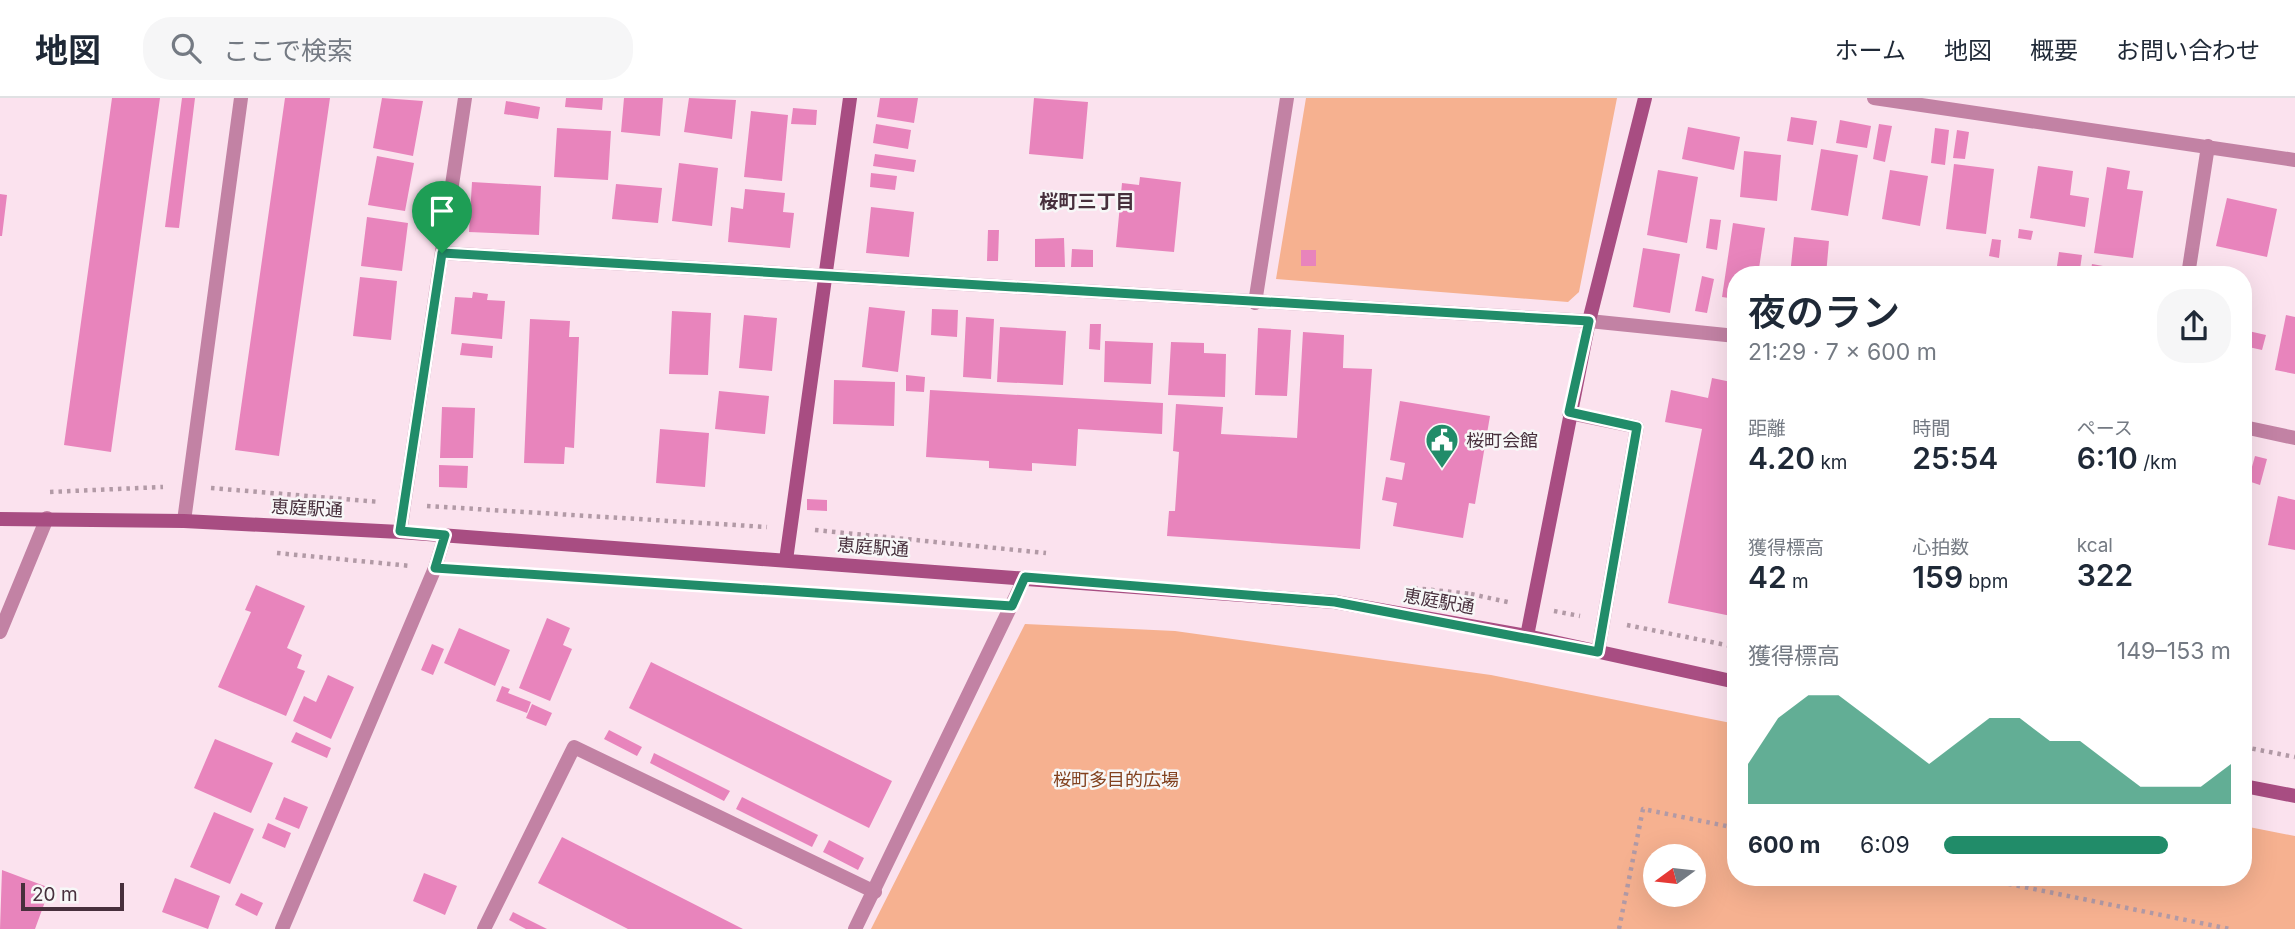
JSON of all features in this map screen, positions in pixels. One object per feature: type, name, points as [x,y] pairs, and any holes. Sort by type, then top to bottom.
[{"type":"street","points":[[184,521],[241,98]]},
{"type":"street","points":[[400,531],[465,98]]},
{"type":"street","points":[[786,560],[850,98]]},
{"type":"street","points":[[1255,303],[1287,98]]},
{"type":"street","points":[[1527,636],[1569,412],[1644,98]]},
{"type":"street","points":[[1874,98],[2295,160]]},
{"type":"street","points":[[2190,266],[2208,146]]},
{"type":"street","points":[[442,253],[1589,321],[1727,335]]},
{"type":"street","points":[[1569,412],[1637,427],[1598,652]]},
{"type":"street","points":[[2252,429],[2295,438]]},
{"type":"street","points":[[0,632],[47,518]]},
{"type":"street","name":"恵庭駅通","points":[[0,519],[184,521],[400,531],[1335,602],[1527,636],[1727,680]]},
{"type":"street","points":[[282,929],[435,568],[445,535]]},
{"type":"street","points":[[855,929],[1025,577]]},
{"type":"street","points":[[484,929],[574,747],[874,892]]},
{"type":"street","points":[[2252,788],[2295,796]]},
{"type":"path","points":[[274,553],[435,568],[1012,606]]},
{"type":"path","points":[[2252,749],[2295,757]]},
{"type":"path","points":[[1619,929],[1643,809],[1727,826]]},
{"type":"path","points":[[2019,886],[2230,929]]},
{"type":"green space","points":[[1306,98],[1617,98],[1579,292],[1568,302],[1276,279]]},
{"type":"green space","name":"桜町多目的広場","points":[[1025,624],[1175,631],[1491,675],[1727,722],[1727,886],[2252,886],[2252,828],[2295,836],[2295,929],[871,929]]},
{"type":"building","points":[[112,98],[160,98],[111,452],[64,445]]},
{"type":"building","points":[[182,98],[195,98],[179,228],[165,227]]},
{"type":"building","points":[[285,98],[330,98],[279,456],[235,450]]},
{"type":"building","points":[[382,98],[423,101],[413,156],[373,148]]},
{"type":"building","points":[[566,98],[603,98],[602,110],[565,107]]},
{"type":"building","points":[[624,98],[663,98],[660,136],[621,132]]},
{"type":"building","points":[[689,98],[736,100],[732,139],[684,132]]},
{"type":"building","points":[[880,98],[918,98],[914,123],[877,117]]},
{"type":"building","points":[[1034,98],[1088,102],[1083,159],[1029,154]]},
{"type":"building","points":[[506,101],[540,107],[538,119],[504,114]]},
{"type":"building","points":[[793,108],[817,110],[816,125],[791,124]]},
{"type":"building","points":[[751,111],[788,115],[782,181],[744,177]]},
{"type":"building","points":[[1791,117],[1817,121],[1813,145],[1787,141]]},
{"type":"building","points":[[1840,120],[1871,126],[1867,148],[1836,143]]},
{"type":"building","points":[[876,124],[911,130],[908,149],[873,143]]},
{"type":"building","points":[[1879,124],[1892,126],[1885,162],[1873,159]]},
{"type":"building","points":[[1688,127],[1740,137],[1734,170],[1682,159]]},
{"type":"building","points":[[557,128],[611,131],[608,180],[554,177]]},
{"type":"building","points":[[1935,128],[1949,130],[1945,165],[1931,163]]},
{"type":"building","points":[[1957,130],[1969,132],[1965,159],[1953,158]]},
{"type":"building","points":[[1821,149],[1858,155],[1848,216],[1811,210]]},
{"type":"building","points":[[1744,151],[1781,155],[1777,201],[1740,197]]},
{"type":"building","points":[[875,154],[916,160],[914,172],[873,166]]},
{"type":"building","points":[[377,156],[414,163],[405,211],[368,205]]},
{"type":"building","points":[[679,163],[718,168],[712,226],[672,221]]},
{"type":"building","points":[[1954,164],[1994,169],[1986,234],[1946,229]]},
{"type":"building","points":[[2038,166],[2073,171],[2070,195],[2089,198],[2085,227],[2030,218]]},
{"type":"building","points":[[2107,167],[2130,171],[2127,189],[2143,191],[2133,258],[2094,253]]},
{"type":"building","points":[[1658,170],[1698,177],[1687,243],[1647,235]]},
{"type":"building","points":[[1890,170],[1928,176],[1920,226],[1882,219]]},
{"type":"building","points":[[871,173],[897,176],[895,190],[870,187]]},
{"type":"building","points":[[1140,177],[1181,182],[1174,252],[1116,247],[1122,183],[1139,185]]},
{"type":"building","points":[[472,182],[541,186],[539,235],[469,232]]},
{"type":"building","points":[[616,184],[662,188],[658,223],[612,219]]},
{"type":"building","points":[[745,189],[785,193],[783,212],[794,213],[790,248],[728,242],[731,207],[743,209]]},
{"type":"building","points":[[0,194],[7,195],[2,236],[0,236]]},
{"type":"building","points":[[2227,198],[2277,209],[2267,257],[2216,246]]},
{"type":"building","points":[[871,207],[914,212],[909,257],[866,253]]},
{"type":"building","points":[[367,217],[408,223],[402,271],[361,266]]},
{"type":"building","points":[[1710,219],[1721,220],[1717,250],[1706,248]]},
{"type":"building","points":[[1733,223],[1765,228],[1759,266],[1727,266],[1727,298],[1722,297]]},
{"type":"building","points":[[2019,229],[2033,231],[2031,240],[2018,238]]},
{"type":"building","points":[[988,230],[999,230],[998,261],[987,261]]},
{"type":"building","points":[[1794,237],[1829,241],[1827,266],[1791,266]]},
{"type":"building","points":[[1064,238],[1065,267],[1035,267],[1035,239]]},
{"type":"building","points":[[1992,239],[2001,240],[1999,258],[1989,256]]},
{"type":"building","points":[[1643,248],[1680,254],[1670,313],[1633,307]]},
{"type":"building","points":[[1072,249],[1093,250],[1093,267],[1071,267]]},
{"type":"building","points":[[1301,250],[1316,250],[1316,266],[1301,266]]},
{"type":"building","points":[[2059,252],[2082,255],[2080,266],[2057,266]]},
{"type":"building","points":[[1702,276],[1714,279],[1707,313],[1695,311]]},
{"type":"building","points":[[360,277],[397,281],[391,340],[353,336]]},
{"type":"building","points":[[473,292],[488,294],[487,300],[505,301],[502,339],[451,334],[455,297],[472,298]]},
{"type":"building","points":[[869,307],[905,311],[898,372],[862,367]]},
{"type":"building","points":[[932,309],[958,310],[957,337],[931,335]]},
{"type":"building","points":[[672,311],[711,313],[708,375],[669,374]]},
{"type":"building","points":[[744,315],[777,318],[772,371],[739,368]]},
{"type":"building","points":[[2286,315],[2295,317],[2295,374],[2275,370]]},
{"type":"building","points":[[966,317],[994,319],[991,379],[963,377]]},
{"type":"building","points":[[530,319],[570,321],[569,337],[579,337],[574,448],[565,447],[564,464],[524,463]]},
{"type":"building","points":[[1090,324],[1101,324],[1100,350],[1089,349]]},
{"type":"building","points":[[1000,327],[1066,331],[1063,385],[997,382]]},
{"type":"building","points":[[1258,328],[1291,330],[1287,396],[1255,395]]},
{"type":"building","points":[[1303,332],[1344,335],[1343,368],[1372,369],[1360,549],[1167,536],[1169,511],[1175,511],[1179,452],[1173,451],[1176,404],[1223,407],[1221,434],[1297,438]]},
{"type":"building","points":[[2252,332],[2266,335],[2262,350],[2252,348]]},
{"type":"building","points":[[1105,341],[1153,343],[1151,384],[1104,382]]},
{"type":"building","points":[[1171,342],[1204,343],[1204,353],[1226,354],[1225,397],[1168,395]]},
{"type":"building","points":[[462,343],[493,346],[492,358],[460,355]]},
{"type":"building","points":[[906,375],[925,377],[924,392],[906,391]]},
{"type":"building","points":[[1712,378],[1727,381],[1727,615],[1668,603],[1702,429],[1665,422],[1671,390],[1708,398]]},
{"type":"building","points":[[834,380],[895,382],[894,426],[833,424]]},
{"type":"building","points":[[930,390],[1163,403],[1162,434],[1078,429],[1076,466],[1032,463],[1032,471],[989,468],[989,461],[926,457]]},
{"type":"building","points":[[719,391],[769,396],[765,434],[715,429]]},
{"type":"building","name":"桜町会館","points":[[1400,401],[1490,416],[1475,504],[1469,503],[1463,538],[1393,526],[1397,503],[1382,500],[1386,477],[1402,480],[1405,463],[1390,460]]},
{"type":"building","points":[[442,407],[475,408],[473,458],[440,458]]},
{"type":"building","points":[[660,429],[709,433],[705,487],[656,483]]},
{"type":"building","points":[[2255,456],[2267,459],[2260,485],[2252,482]]},
{"type":"building","points":[[439,465],[468,466],[467,488],[439,487]]},
{"type":"building","points":[[2278,496],[2295,500],[2295,550],[2268,545]]},
{"type":"building","points":[[807,499],[827,500],[827,511],[807,510]]},
{"type":"building","points":[[256,585],[305,606],[287,648],[302,655],[297,668],[305,671],[286,716],[218,687],[251,612],[245,610]]},
{"type":"building","points":[[547,618],[570,628],[563,645],[572,649],[550,701],[519,688]]},
{"type":"building","points":[[459,628],[510,650],[495,686],[444,663]]},
{"type":"building","points":[[432,644],[444,649],[433,675],[421,670]]},
{"type":"building","points":[[651,662],[892,781],[869,828],[629,708]]},
{"type":"building","points":[[328,675],[354,687],[331,739],[293,721],[304,696],[316,702]]},
{"type":"building","points":[[502,686],[510,689],[508,693],[531,702],[527,713],[496,701]]},
{"type":"building","points":[[532,704],[552,713],[546,726],[526,718]]},
{"type":"building","points":[[609,730],[642,747],[637,756],[604,739]]},
{"type":"building","points":[[296,732],[331,748],[327,758],[291,742]]},
{"type":"building","points":[[215,739],[273,763],[251,813],[194,788]]},
{"type":"building","points":[[654,753],[730,791],[724,801],[650,763]]},
{"type":"building","points":[[284,797],[308,807],[299,829],[275,819]]},
{"type":"building","points":[[742,797],[818,835],[812,847],[736,809]]},
{"type":"building","points":[[214,812],[254,829],[230,884],[190,867]]},
{"type":"building","points":[[268,823],[291,833],[285,848],[262,838]]},
{"type":"building","points":[[562,837],[743,929],[628,929],[538,883]]},
{"type":"building","points":[[829,840],[864,858],[858,870],[823,852]]},
{"type":"building","points":[[2,870],[50,888],[35,929],[0,929]]},
{"type":"building","points":[[424,873],[457,886],[445,915],[413,901]]},
{"type":"building","points":[[175,878],[220,896],[208,929],[162,912]]},
{"type":"building","points":[[241,893],[263,903],[257,916],[235,905]]},
{"type":"building","points":[[513,912],[547,929],[526,929],[509,920]]},
{"type":"place","name":"桜町会館","points":[[1442,470]]},
{"type":"district","name":"桜町三丁目","points":[[1087,201]]},
{"type":"route","points":[[442,253],[1589,321],[1569,412],[1637,427],[1598,652],[1527,636],[1335,602],[1178,588],[1025,577],[1012,606],[435,568],[445,535],[400,531],[442,253]]}]
